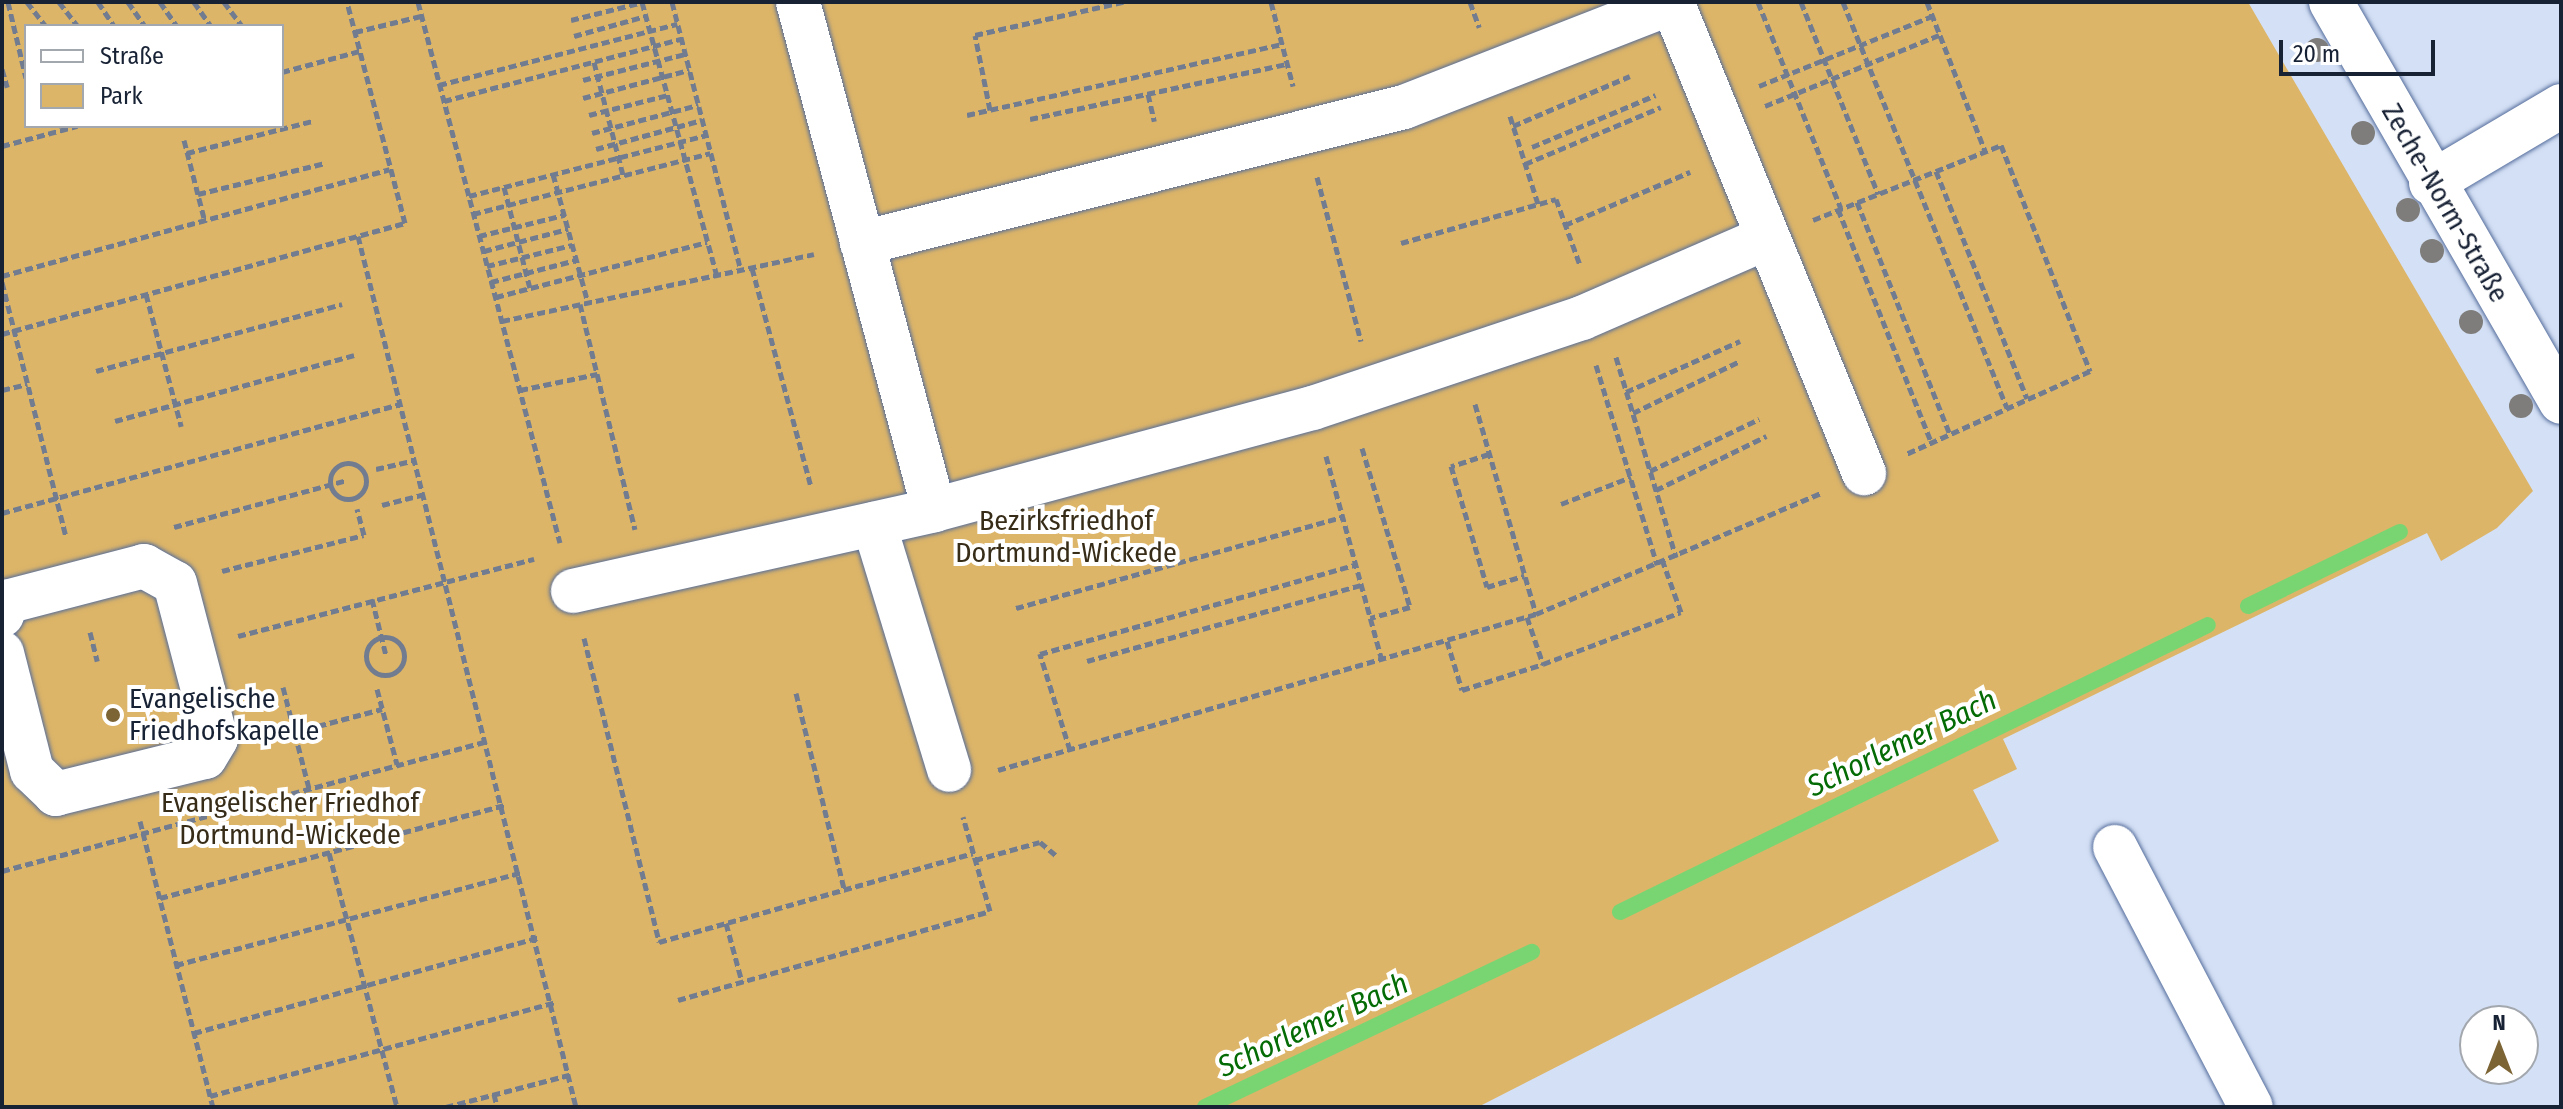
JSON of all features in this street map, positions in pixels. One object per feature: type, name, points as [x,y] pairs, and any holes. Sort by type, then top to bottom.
[{"type":"main road","points":[[798,2],[934,510]]},
{"type":"main road","points":[[862,243],[1306,133],[1497,75],[1672,2],[1764,239],[1864,473]]},
{"type":"main road","name":"Zeche-Norm-Straße","points":[[2331,2],[2431,183],[2561,402]]},
{"type":"main road","points":[[2431,183],[2561,106]]},
{"type":"main road","points":[[568,572],[647,574],[934,510],[1313,408],[1462,362],[1593,314],[1764,239]]},
{"type":"main road","points":[[874,524],[970,771]]},
{"type":"main road","points":[[2,615],[6,602],[144,566],[175,583],[216,739],[205,757],[56,794],[32,771],[8,704],[2,653]]},
{"type":"main road","points":[[2115,847],[2251,1107]]},
{"type":"path","points":[[8,2],[24,70]]},
{"type":"path","points":[[27,2],[44,24]]},
{"type":"path","points":[[59,2],[76,24]]},
{"type":"path","points":[[98,2],[113,24]]},
{"type":"path","points":[[128,2],[144,24]]},
{"type":"path","points":[[160,2],[176,24]]},
{"type":"path","points":[[194,2],[210,24]]},
{"type":"path","points":[[224,2],[240,24]]},
{"type":"path","points":[[2,334],[405,223],[347,2]]},
{"type":"path","points":[[418,2],[568,572],[659,942],[973,853],[990,911],[678,1000]]},
{"type":"path","points":[[571,20],[642,2],[717,276]]},
{"type":"path","points":[[672,2],[741,271]]},
{"type":"path","points":[[990,110],[975,35],[1097,5],[1123,2]]},
{"type":"path","points":[[1271,2],[1374,390]]},
{"type":"path","points":[[1758,2],[1931,442]]},
{"type":"path","points":[[1801,2],[1878,194]]},
{"type":"path","points":[[1843,2],[2007,408]]},
{"type":"path","points":[[1927,2],[1985,151]]},
{"type":"path","points":[[355,32],[421,16]]},
{"type":"path","points":[[574,36],[646,16]]},
{"type":"path","points":[[1525,164],[1787,74],[1932,16]]},
{"type":"path","points":[[439,85],[677,24]]},
{"type":"path","points":[[1513,126],[1710,100],[1795,94],[1939,35]]},
{"type":"path","points":[[444,101],[681,39]]},
{"type":"path","points":[[967,115],[1282,44]]},
{"type":"path","points":[[284,71],[360,51]]},
{"type":"path","points":[[583,80],[685,54]]},
{"type":"path","points":[[594,62],[623,175]]},
{"type":"path","points":[[1030,119],[1287,64]]},
{"type":"path","points":[[2,69],[7,87]]},
{"type":"path","points":[[583,98],[689,70]]},
{"type":"path","points":[[589,115],[668,95]]},
{"type":"path","points":[[1532,147],[1710,100]]},
{"type":"path","points":[[1565,225],[1710,100]]},
{"type":"path","points":[[592,133],[698,105]]},
{"type":"path","points":[[596,149],[702,120]]},
{"type":"path","points":[[187,153],[313,121]]},
{"type":"path","points":[[2,146],[70,128]]},
{"type":"path","points":[[469,196],[706,135]]},
{"type":"path","points":[[184,140],[205,222]]},
{"type":"path","points":[[1764,239],[2001,145],[2090,371],[1915,449]]},
{"type":"path","points":[[473,214],[710,153]]},
{"type":"path","points":[[198,194],[325,163]]},
{"type":"path","points":[[78,584],[2,279],[390,169]]},
{"type":"path","points":[[1936,171],[2027,399]]},
{"type":"path","points":[[553,174],[588,303]]},
{"type":"path","points":[[504,187],[530,288]]},
{"type":"path","points":[[1401,243],[1556,199],[1593,314],[1631,477],[1660,563],[1681,612],[1543,664],[1462,690],[1447,641]]},
{"type":"path","points":[[1857,202],[1950,434]]},
{"type":"path","points":[[479,236],[564,215]]},
{"type":"path","points":[[484,251],[568,229]]},
{"type":"path","points":[[358,236],[539,937],[573,1074],[576,1107]]},
{"type":"path","points":[[496,297],[707,242]]},
{"type":"path","points":[[502,321],[862,243]]},
{"type":"path","points":[[487,266],[572,245]]},
{"type":"path","points":[[491,282],[576,260]]},
{"type":"path","points":[[752,268],[824,535]]},
{"type":"path","points":[[146,294],[181,426]]},
{"type":"path","points":[[96,371],[342,304]]},
{"type":"path","points":[[580,304],[647,574]]},
{"type":"path","points":[[1593,314],[1626,392],[1676,557]]},
{"type":"path","points":[[1626,392],[1740,341]]},
{"type":"path","points":[[115,421],[354,355]]},
{"type":"path","points":[[1633,413],[1740,361]]},
{"type":"path","points":[[1462,362],[1536,614]]},
{"type":"path","points":[[520,390],[597,374]]},
{"type":"path","points":[[2,390],[27,384]]},
{"type":"path","points":[[2,513],[401,404]]},
{"type":"path","points":[[1313,408],[1382,661]]},
{"type":"path","points":[[1650,471],[1759,419]]},
{"type":"path","points":[[1656,490],[1766,436]]},
{"type":"path","points":[[1352,450],[1366,447],[1410,607],[1370,618]]},
{"type":"path","points":[[1326,457],[1339,454]]},
{"type":"path","points":[[1489,454],[1451,466],[1455,481],[1487,587],[1524,576]]},
{"type":"path","points":[[376,469],[416,460]]},
{"type":"path","points":[[344,462],[366,478],[349,500],[333,494],[331,484],[334,467],[344,462]]},
{"type":"path","points":[[970,771],[1070,750],[1536,614],[1676,557],[1864,473]]},
{"type":"path","points":[[1561,504],[1631,477]]},
{"type":"path","points":[[163,530],[347,480]]},
{"type":"path","points":[[382,505],[425,494]]},
{"type":"path","points":[[175,583],[364,535],[357,509]]},
{"type":"path","points":[[1016,608],[1342,517]]},
{"type":"path","points":[[1070,750],[1040,654],[1355,565]]},
{"type":"path","points":[[191,648],[447,580],[568,572]]},
{"type":"path","points":[[1087,661],[1361,585]]},
{"type":"path","points":[[372,599],[386,655]]},
{"type":"path","points":[[1527,617],[1543,664]]},
{"type":"path","points":[[382,637],[394,639],[404,654],[397,670],[386,675],[367,661],[371,643],[382,637]]},
{"type":"path","points":[[283,687],[309,788]]},
{"type":"path","points":[[377,689],[397,764]]},
{"type":"path","points":[[796,693],[844,889]]},
{"type":"path","points":[[295,732],[382,709]]},
{"type":"path","points":[[2,871],[488,741]]},
{"type":"path","points":[[129,777],[213,1107]]},
{"type":"path","points":[[160,898],[505,805]]},
{"type":"path","points":[[975,860],[1040,842],[1058,857]]},
{"type":"path","points":[[329,853],[397,1107]]},
{"type":"path","points":[[176,965],[522,872]]},
{"type":"path","points":[[726,923],[742,982]]},
{"type":"path","points":[[194,1033],[539,937]]},
{"type":"path","points":[[210,1096],[555,1002]]},
{"type":"path","points":[[446,1107],[573,1074]]},
{"type":"path","points":[[494,1094],[497,1107]]},
{"type":"green space","name":"Bezirksfriedhof Dortmund-Wickede","points":[[2,2],[2248,2],[2533,491],[2497,528],[2441,561],[2427,533],[2003,739],[2017,769],[1973,790],[1999,841],[1478,1107],[2,1107]]},
{"type":"waterway","name":"Schorlemer Bach","points":[[2248,606],[2400,532]]},
{"type":"waterway","name":"Schorlemer Bach","points":[[1620,912],[2208,625]]},
{"type":"waterway","name":"Schorlemer Bach","points":[[1205,1107],[1532,952]]},
{"type":"place","name":"Evangelische Friedhofskapelle","points":[[113,715]]},
{"type":"park label","name":"Evangelischer Friedhof Dortmund-Wickede","points":[[290,819]]}]
